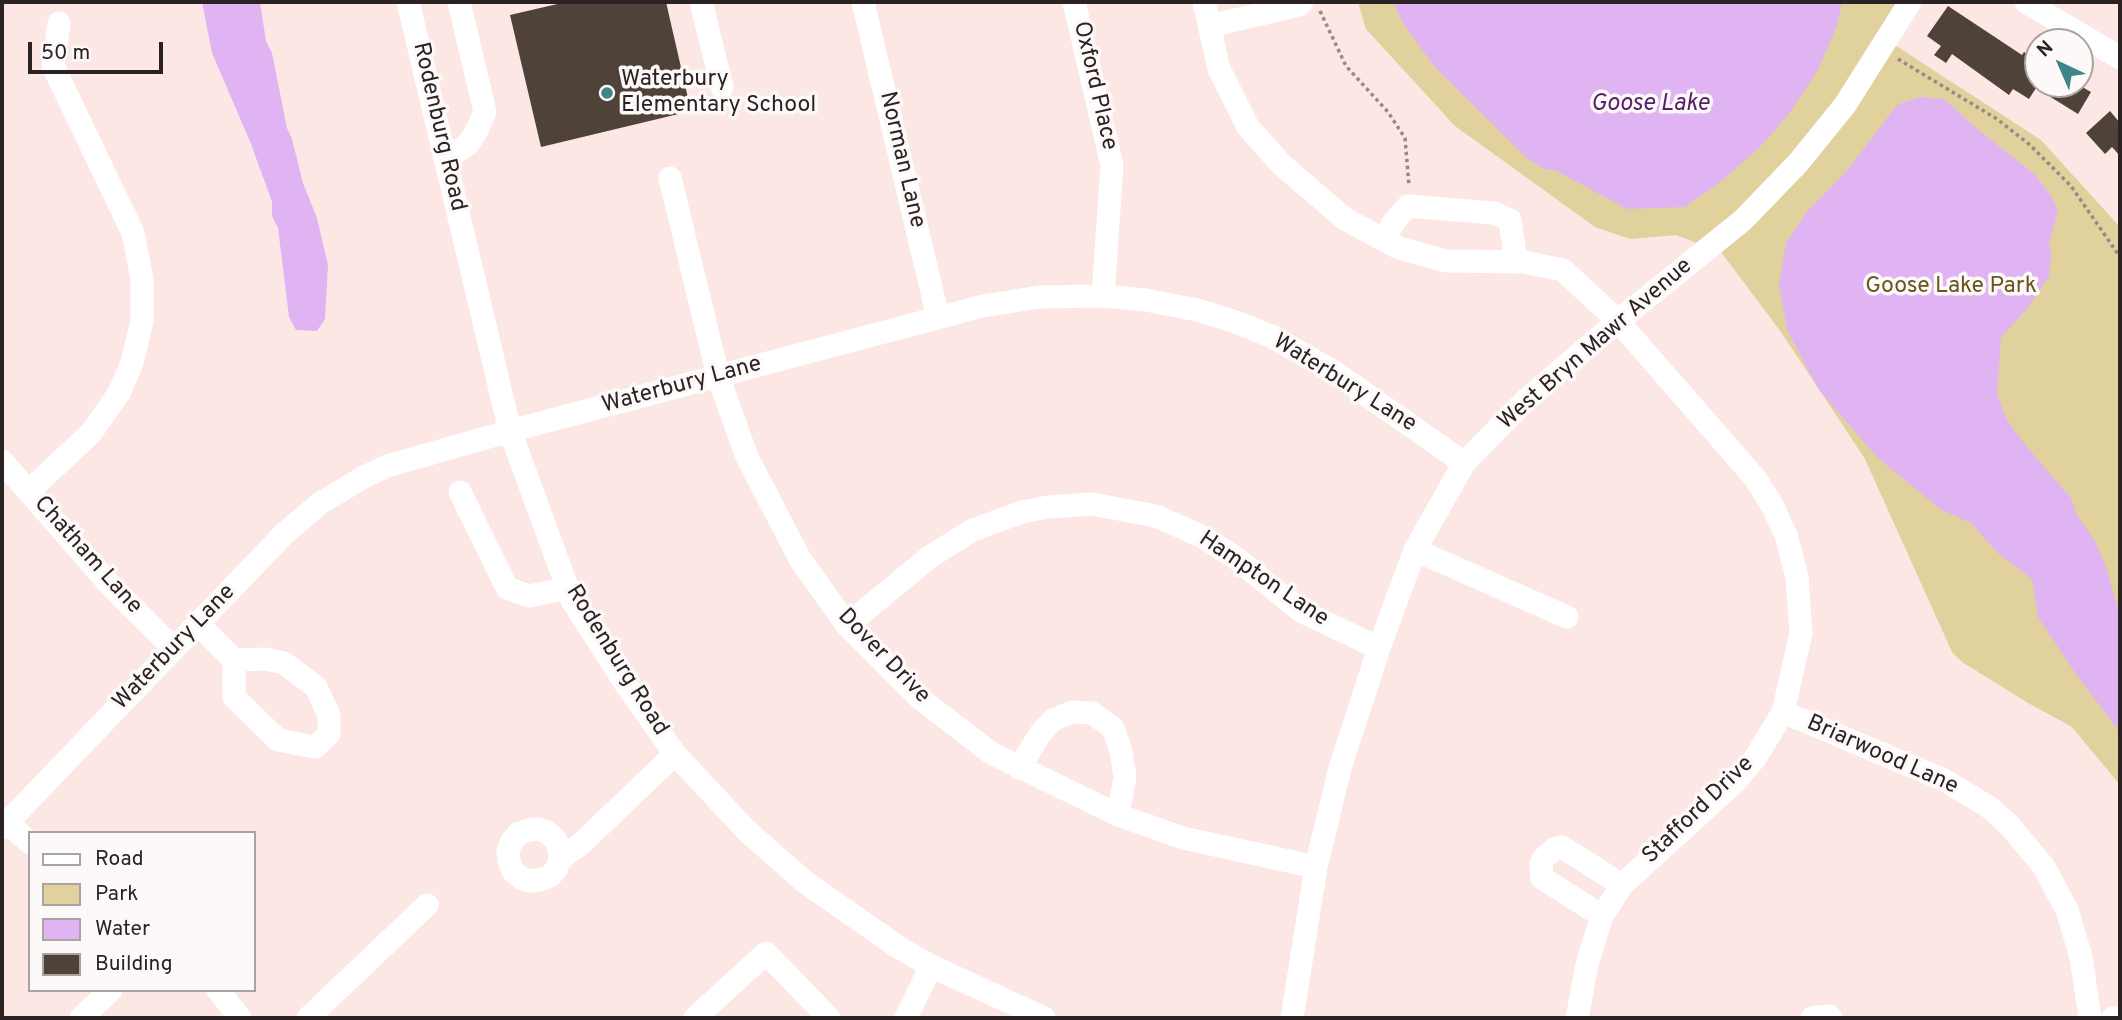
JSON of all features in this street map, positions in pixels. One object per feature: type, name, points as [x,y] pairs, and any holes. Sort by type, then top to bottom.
[{"type":"street","name":"Rodenburg Road","points":[[408,2],[510,431],[572,600],[675,754],[747,831],[805,882],[859,922],[931,967],[1044,1018]]},
{"type":"street","points":[[446,159],[468,144],[477,132],[485,112],[459,2]]},
{"type":"street","points":[[701,2],[722,87]]},
{"type":"street","name":"Norman Lane","points":[[863,2],[938,317]]},
{"type":"street","name":"Oxford Place","points":[[1074,2],[1112,165],[1102,296]]},
{"type":"street","name":"Stafford Drive","points":[[1204,2],[1219,69],[1248,127],[1282,165],[1345,219],[1399,248],[1446,261],[1516,262],[1563,270],[1618,321],[1755,478],[1786,535],[1797,577],[1801,633],[1783,712],[1756,757],[1736,780],[1622,885],[1602,916],[1587,964],[1577,1018]]},
{"type":"street","points":[[1210,26],[1299,5],[1301,2]]},
{"type":"street","name":"West Bryn Mawr Avenue","points":[[1292,1018],[1316,867],[1340,768],[1379,648],[1415,550],[1464,463],[1527,399],[1743,220],[1798,163],[1845,105],[1910,2]]},
{"type":"street","points":[[2026,2],[2120,58]]},
{"type":"street","points":[[29,491],[91,433],[119,393],[132,363],[142,321],[142,279],[133,233],[52,66],[59,23]]},
{"type":"street","name":"Dover Drive","points":[[670,178],[718,376],[747,457],[800,559],[847,625],[922,700],[991,754],[1118,815],[1184,838],[1316,867]]},
{"type":"street","points":[[1384,240],[1393,223],[1408,206],[1494,213],[1510,220],[1516,262]]},
{"type":"street","name":"Waterbury Lane","points":[[4,825],[284,534],[319,503],[348,485],[387,466],[938,317],[983,306],[1040,297],[1102,296],[1146,300],[1197,310],[1273,337],[1334,372],[1464,463]]},
{"type":"street","name":"Chatham Lane","points":[[2,461],[111,586],[174,649]]},
{"type":"street","points":[[460,492],[507,588],[529,596],[568,588]]},
{"type":"street","name":"Hampton Lane","points":[[847,625],[931,556],[973,530],[1022,512],[1092,504],[1156,516],[1203,537],[1236,558],[1301,611],[1379,648]]},
{"type":"street","points":[[1415,550],[1567,617]]},
{"type":"street","points":[[198,624],[234,660],[234,697],[278,740],[315,747],[330,734],[329,715],[316,687],[284,663],[266,659],[234,660]]},
{"type":"street","points":[[1019,768],[1040,734],[1053,720],[1072,712],[1092,713],[1113,729],[1121,751],[1125,777],[1118,815]]},
{"type":"street","name":"Briarwood Lane","points":[[1783,712],[1944,779],[1989,807],[2010,826],[2044,867],[2067,910],[2081,957],[2090,1018]]},
{"type":"street","points":[[560,859],[582,844],[675,754]]},
{"type":"street","points":[[4,825],[28,842]]},
{"type":"street","points":[[1602,916],[1542,878],[1543,859],[1554,849],[1562,847],[1622,885]]},
{"type":"street","points":[[308,1018],[427,905]]},
{"type":"street","points":[[695,1018],[766,953],[829,1018]]},
{"type":"street","points":[[906,1018],[931,967]]},
{"type":"street","points":[[81,1018],[109,992]]},
{"type":"street","points":[[220,992],[240,1018]]},
{"type":"street","points":[[1812,1018],[1832,1018]]},
{"type":"street","points":[[2113,1018],[2120,1018]]},
{"type":"path","points":[[1317,2],[1346,66],[1388,112],[1405,138],[1410,191]]},
{"type":"path","points":[[1881,49],[1997,119],[2030,145],[2071,186],[2120,257]]},
{"type":"green space","name":"Goose Lake Park","points":[[1358,2],[1910,2],[1887,40],[2041,140],[2120,227],[2120,785],[2072,727],[1962,662],[1952,652],[1865,459],[1781,332],[1721,252],[1676,235],[1630,239],[1595,227],[1455,126],[1366,29]]},
{"type":"water","points":[[202,2],[260,2],[266,41],[272,53],[287,128],[303,183],[317,218],[328,265],[325,319],[317,331],[296,330],[289,317],[278,228],[272,216],[272,202],[251,144],[212,53]]},
{"type":"water","name":"Goose Lake","points":[[1393,2],[1842,2],[1837,25],[1818,70],[1788,115],[1759,148],[1720,182],[1685,207],[1627,209],[1555,170],[1546,170],[1528,159],[1434,66],[1403,23]]},
{"type":"water","points":[[1920,97],[1945,99],[1970,123],[2035,175],[2051,196],[2058,211],[2049,243],[2049,276],[2026,310],[2001,337],[1997,394],[2007,420],[2071,498],[2077,515],[2096,543],[2107,570],[2120,616],[2120,732],[2078,677],[2038,617],[2032,579],[1999,554],[1971,523],[1940,509],[1878,458],[1819,390],[1787,330],[1779,283],[1786,243],[1806,213],[1849,168],[1897,105]]},
{"type":"building","points":[[566,2],[666,2],[691,111],[541,147],[510,15]]},
{"type":"building","points":[[1948,6],[2022,55],[2024,52],[2024,96],[2013,89],[2009,95],[1952,54],[1946,63],[1934,55],[1941,46],[1927,36]]},
{"type":"building","points":[[2052,98],[2087,98],[2078,114]]},
{"type":"building","points":[[2110,111],[2120,123],[2120,156],[2112,147],[2105,154],[2086,133]]},
{"type":"place","name":"Waterbury Elementary School","points":[[607,93]]}]
